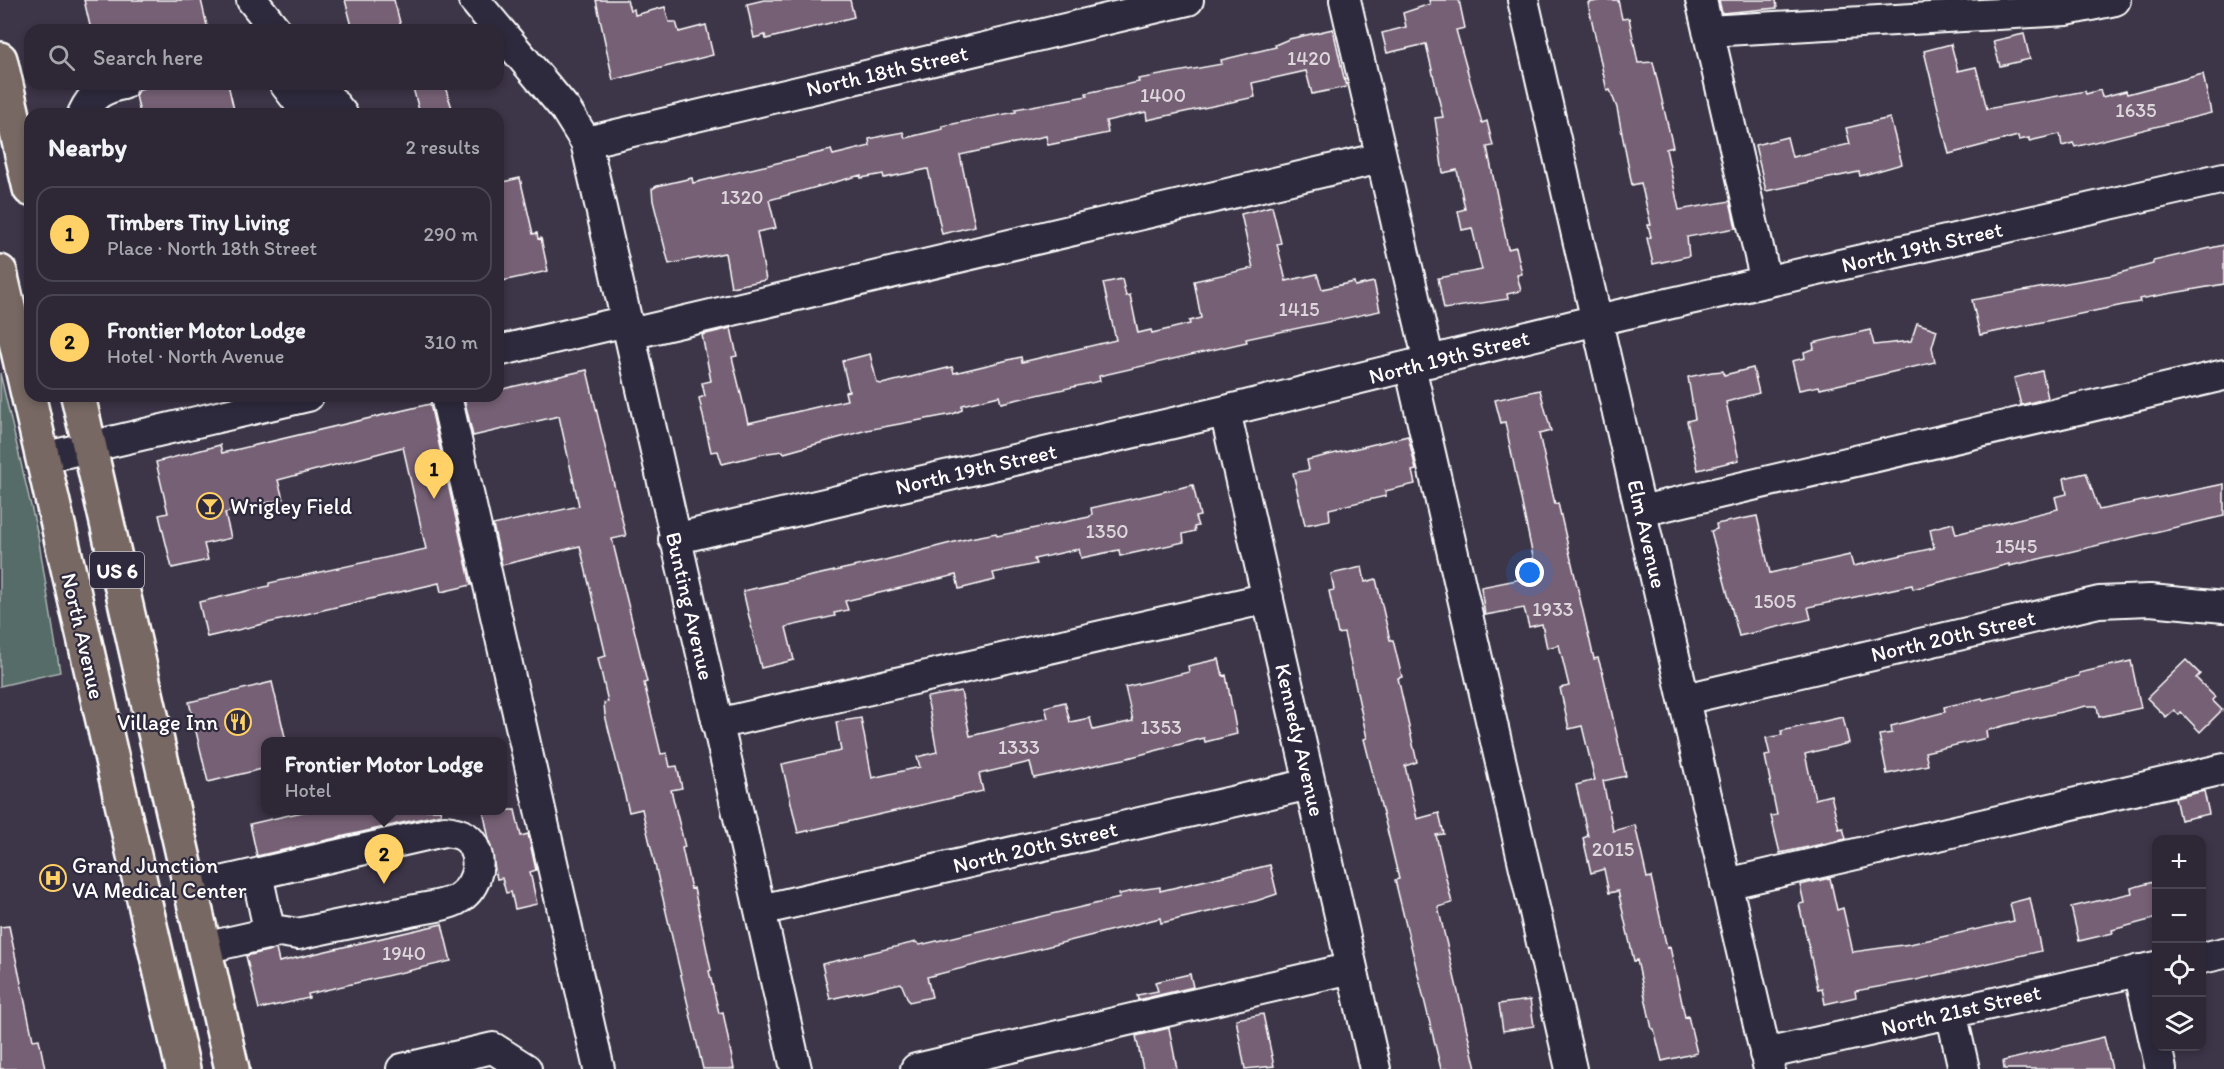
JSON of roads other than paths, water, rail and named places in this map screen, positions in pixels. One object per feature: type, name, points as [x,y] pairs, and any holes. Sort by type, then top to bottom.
[{"type":"main road","points":[[0,59],[24,163]]},
{"type":"main road","name":"North Avenue","points":[[0,272],[24,378]]},
{"type":"main road","name":"North Avenue","points":[[29,402],[183,1069]]},
{"type":"main road","name":"US 6","points":[[79,402],[231,1069]]},
{"type":"main road","points":[[66,562],[101,614],[115,675],[145,693]]},
{"type":"main road","points":[[108,742],[144,772],[167,873],[204,948]]},
{"type":"street","points":[[252,0],[271,24]]},
{"type":"street","name":"Bunting Avenue","points":[[474,0],[494,24]]},
{"type":"street","name":"North 18th Street","points":[[586,142],[1188,0]]},
{"type":"street","points":[[1345,0],[1381,158],[1420,364],[1572,1069]]},
{"type":"street","name":"Elm Avenue","points":[[1523,0],[1767,1062]]},
{"type":"street","points":[[1701,0],[1766,282]]},
{"type":"street","points":[[1708,31],[2066,10],[2115,0]]},
{"type":"street","name":"Bunting Avenue","points":[[504,36],[566,110],[586,142],[674,539],[796,1069]]},
{"type":"street","points":[[86,108],[88,102],[100,90]]},
{"type":"street","points":[[290,90],[303,108]]},
{"type":"street","points":[[323,90],[337,108]]},
{"type":"street","points":[[504,350],[628,328],[1381,158]]},
{"type":"street","name":"North 19th Street","points":[[674,539],[1225,411],[1597,320],[2224,178]]},
{"type":"street","points":[[1641,511],[2224,375]]},
{"type":"street","points":[[42,458],[282,402]]},
{"type":"street","points":[[447,402],[599,1069]]},
{"type":"street","name":"Kennedy Avenue","points":[[1225,411],[1375,1069]]},
{"type":"street","points":[[717,724],[1268,598]]},
{"type":"street","name":"North 20th Street","points":[[1685,699],[2099,602],[2150,600],[2224,607]]},
{"type":"street","points":[[1726,884],[2224,769]]},
{"type":"street","name":"North 20th Street","points":[[760,910],[1310,784]]},
{"type":"street","points":[[190,889],[444,831],[466,837],[474,848],[478,867],[475,880],[456,899],[298,934],[279,932],[204,948]]},
{"type":"street","points":[[256,874],[270,934]]},
{"type":"street","points":[[2206,957],[2224,953]]},
{"type":"street","points":[[916,1069],[1352,968]]},
{"type":"street","points":[[2148,968],[2161,1069]]},
{"type":"street","name":"North 21st Street","points":[[1767,1062],[1951,1012],[2148,968]]},
{"type":"street","points":[[1951,1012],[1964,1069]]},
{"type":"street","points":[[402,1069],[493,1048],[526,1069]]},
{"type":"place","name":"Timbers Tiny Living","points":[[434,499]]},
{"type":"place","name":"Wrigley Field","points":[[210,506]]},
{"type":"place","name":"Village Inn","points":[[238,722]]},
{"type":"place","name":"Grand Junction VA Medical Center","points":[[53,878]]},
{"type":"place","name":"Frontier Motor Lodge","points":[[384,884]]}]
